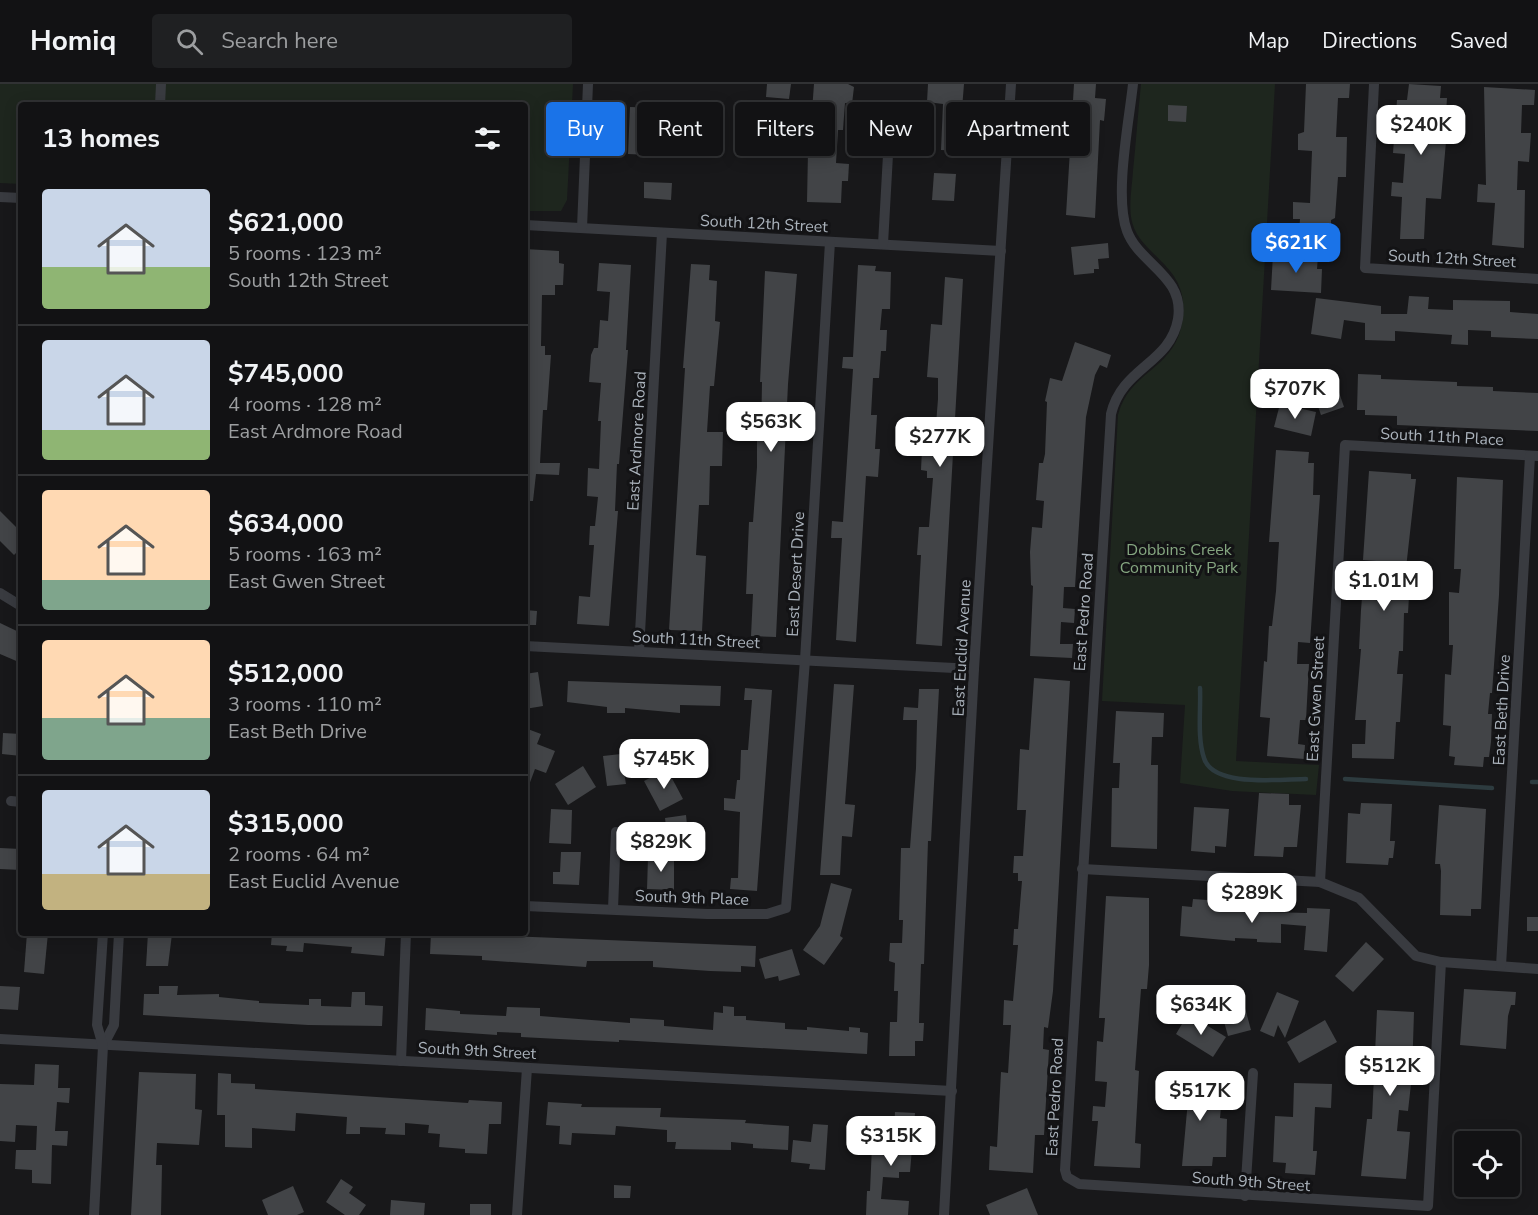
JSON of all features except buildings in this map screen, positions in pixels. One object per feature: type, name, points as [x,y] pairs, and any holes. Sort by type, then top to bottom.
[{"type":"street","points":[[160,102],[161,84]]},
{"type":"street","points":[[582,228],[588,84]]},
{"type":"street","name":"East Euclid Avenue","points":[[944,1215],[974,669],[1011,84]]},
{"type":"street","name":"East Pedro Road","points":[[1073,1182],[1067,1177],[1065,1170],[1111,414],[1115,397],[1128,380],[1160,354],[1171,339],[1178,318],[1173,288],[1166,275],[1133,242],[1126,230],[1123,210],[1133,84]]},
{"type":"street","name":"South 12th Street","points":[[1374,84],[1365,268],[1538,279]]},
{"type":"street","points":[[883,244],[888,156]]},
{"type":"street","points":[[0,197],[18,198]]},
{"type":"street","name":"South 12th Street","points":[[528,225],[1001,251]]},
{"type":"street","name":"East Ardmore Road","points":[[639,651],[662,233]]},
{"type":"street","name":"East Desert Drive","points":[[786,908],[805,660],[830,242]]},
{"type":"street","name":"South 11th Place","points":[[1345,446],[1534,456]]},
{"type":"street","name":"East Gwen Street","points":[[1320,882],[1345,446]]},
{"type":"street","name":"East Beth Drive","points":[[1501,966],[1534,456]]},
{"type":"street","points":[[0,593],[18,604]]},
{"type":"street","name":"South 11th Street","points":[[528,646],[974,669]]},
{"type":"street","points":[[613,909],[616,832]]},
{"type":"street","points":[[1083,869],[1320,882],[1359,898],[1416,956],[1441,962],[1538,969]]},
{"type":"street","name":"South 9th Place","points":[[528,906],[767,914],[786,908]]},
{"type":"street","points":[[94,1215],[103,1046],[98,1025],[103,936]]},
{"type":"street","points":[[103,1046],[114,1025],[119,936]]},
{"type":"street","points":[[400,1061],[406,936]]},
{"type":"street","name":"South 9th Street","points":[[1073,1182],[1245,1196],[1428,1206],[1441,962]]},
{"type":"street","name":"South 9th Street","points":[[0,1040],[952,1091]]},
{"type":"street","points":[[517,1215],[527,1068]]},
{"type":"street","points":[[1245,1196],[1253,1073]]},
{"type":"green space","points":[[0,84],[573,84],[572,102],[546,102],[546,156],[569,156],[567,200],[561,211],[528,211],[528,102],[18,102],[18,184],[0,183]]},
{"type":"green space","name":"Dobbins Creek Community Park","points":[[1141,84],[1275,84],[1236,761],[1319,765],[1316,795],[1232,791],[1180,783],[1185,705],[1102,701],[1118,415],[1131,389],[1160,363],[1176,342],[1181,328],[1183,306],[1180,289],[1173,275],[1143,243],[1135,231],[1131,217],[1130,206]]},
{"type":"waterway","points":[[1200,688],[1202,750],[1210,768],[1220,774],[1249,780],[1306,779]]},
{"type":"waterway","points":[[1345,779],[1492,788]]},
{"type":"waterway","points":[[1532,782],[1538,782]]}]
